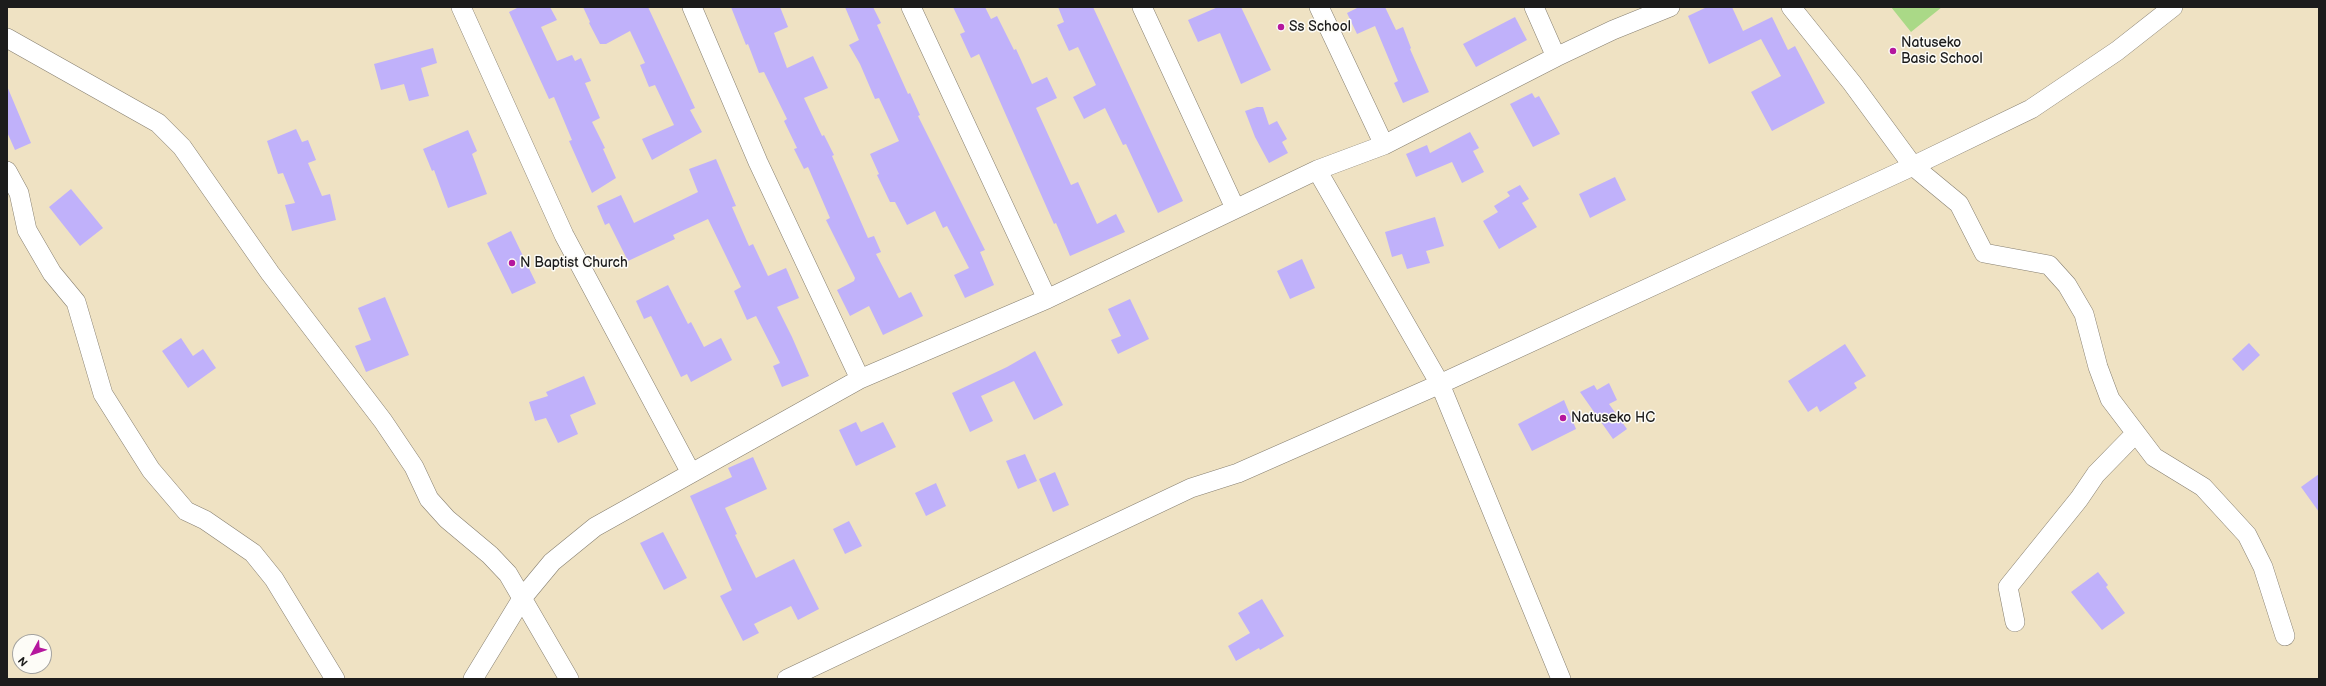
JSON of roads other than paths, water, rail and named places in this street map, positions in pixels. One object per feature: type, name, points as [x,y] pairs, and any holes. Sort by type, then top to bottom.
[{"type":"street","points":[[461,7],[564,235],[691,473]]},
{"type":"street","points":[[692,7],[758,162],[860,379]]},
{"type":"street","points":[[911,7],[1047,299]]},
{"type":"street","points":[[1142,7],[1235,208]]},
{"type":"street","points":[[1319,7],[1384,145]]},
{"type":"street","points":[[1534,7],[1556,57]]},
{"type":"street","points":[[474,679],[523,597],[552,562],[595,527],[691,473],[860,379],[1047,299],[1317,170],[1384,145],[1556,57],[1613,30],[1670,7]]},
{"type":"street","points":[[1791,7],[1852,83],[1913,166],[1959,204],[1984,254],[2049,265],[2067,285],[2084,314],[2098,367],[2110,399],[2154,457],[2203,487],[2247,535],[2263,567],[2285,636]]},
{"type":"street","points":[[787,679],[1191,488],[1238,474],[1440,384],[1913,166],[2031,109],[2117,51],[2173,7]]},
{"type":"street","points":[[7,38],[158,123],[182,147],[270,273],[382,421],[414,467],[429,500],[447,520],[490,555],[508,574],[523,597],[569,679]]},
{"type":"street","points":[[1317,170],[1440,384],[1561,679]]},
{"type":"street","points":[[7,171],[19,193],[27,230],[52,272],[76,302],[103,394],[151,470],[186,511],[205,520],[253,554],[274,579],[335,679]]},
{"type":"street","points":[[2015,622],[2008,588],[2079,499],[2096,474],[2136,433]]},
{"type":"place","name":"Ss School","points":[[1281,27]]},
{"type":"place","name":"Natuseko Basic School","points":[[1893,51]]},
{"type":"place","name":"N Baptist Church","points":[[512,263]]},
{"type":"place","name":"Natuseko HC","points":[[1563,418]]}]
